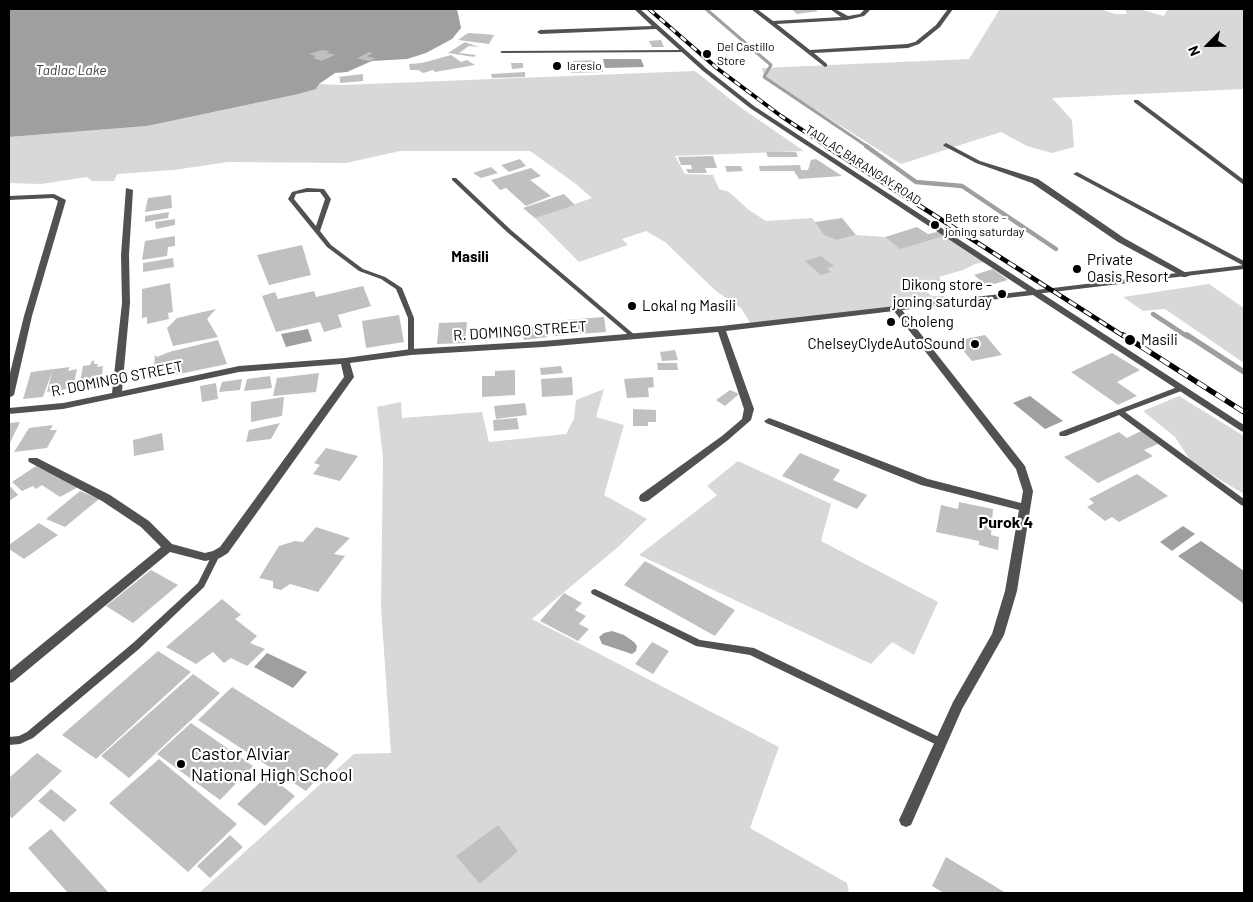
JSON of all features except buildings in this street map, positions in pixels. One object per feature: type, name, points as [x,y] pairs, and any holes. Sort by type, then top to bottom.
[{"type":"street","name":"TADLAC BARANGAY ROAD","points":[[637,9],[705,70],[752,107],[1244,429]]},
{"type":"street","points":[[754,9],[825,65]]},
{"type":"street","points":[[832,9],[847,18]]},
{"type":"street","points":[[773,23],[847,18],[862,15],[868,9]]},
{"type":"street","points":[[810,52],[908,46],[917,43],[938,26],[950,9]]},
{"type":"street","points":[[540,32],[657,27]]},
{"type":"street","points":[[1136,101],[1244,183]]},
{"type":"street","points":[[946,146],[978,162],[1035,181],[1121,240],[1186,275]]},
{"type":"street","points":[[1077,174],[1244,266]]},
{"type":"street","points":[[117,394],[126,303],[125,255],[129,190]]},
{"type":"street","points":[[9,198],[54,196],[62,200],[28,316],[9,395]]},
{"type":"street","name":"R. DOMINGO STREET","points":[[9,411],[63,406],[239,369],[345,361],[411,352],[634,337],[721,329],[1186,275],[1244,266]]},
{"type":"street","points":[[897,309],[1021,468],[1028,491],[1010,591],[998,635],[957,706],[906,820]]},
{"type":"street","points":[[644,498],[725,438],[746,420],[749,409],[721,329]]},
{"type":"street","points":[[33,460],[114,503],[145,524],[168,546],[205,557],[216,555],[224,550],[349,378],[345,361]]},
{"type":"street","points":[[770,421],[925,482],[1026,508]]},
{"type":"street","points":[[9,678],[168,546]]},
{"type":"lane","points":[[502,52],[683,51]]},
{"type":"lane","points":[[454,179],[509,231],[634,337]]},
{"type":"lane","points":[[317,231],[328,199],[322,190],[307,190],[294,194],[291,199],[328,246],[360,270],[383,278],[399,288],[411,318],[411,352]]},
{"type":"lane","points":[[1063,434],[1182,388]]},
{"type":"lane","points":[[1120,412],[1244,503]]},
{"type":"lane","points":[[9,741],[20,740],[30,735],[136,646],[201,585],[216,555]]},
{"type":"lane","points":[[595,592],[699,643],[750,651],[940,742]]},
{"type":"shaded area","points":[[1000,9],[1103,9],[1115,14],[1127,14],[1125,9],[1139,9],[1164,16],[1168,9],[1244,9],[1244,89],[1052,98],[1072,120],[1074,147],[1052,153],[1027,146],[1001,132],[901,164],[764,77],[762,68],[969,59]]},
{"type":"shaded area","points":[[695,71],[740,107],[804,151],[675,156],[685,174],[713,175],[719,189],[729,192],[749,210],[766,221],[812,218],[824,234],[837,240],[856,235],[885,237],[900,248],[944,236],[986,262],[939,277],[946,288],[925,291],[932,296],[943,296],[955,301],[752,326],[741,308],[716,291],[665,242],[646,231],[622,239],[628,245],[579,262],[535,218],[592,198],[530,151],[400,151],[346,163],[228,162],[174,170],[117,174],[114,181],[92,181],[87,177],[41,184],[9,183],[9,137],[147,126],[294,95],[319,84],[343,85]]},
{"type":"shaded area","points":[[1209,284],[1244,308],[1244,363],[1165,309],[1143,311],[1123,297]]},
{"type":"shaded area","points":[[604,389],[596,417],[624,425],[604,495],[647,519],[618,547],[532,619],[779,747],[750,828],[847,883],[849,893],[199,893],[354,754],[391,753],[381,608],[383,457],[377,407],[401,402],[402,418],[482,412],[489,442],[566,434],[574,419],[576,400]]},
{"type":"shaded area","points":[[1179,396],[1244,436],[1244,494],[1192,463],[1175,437],[1143,411]]},
{"type":"shaded area","points":[[738,461],[831,504],[821,541],[938,602],[914,655],[892,642],[871,664],[639,555],[717,495],[707,486]]},
{"type":"water","name":"Tadlac Lake","points":[[9,9],[457,9],[461,28],[452,39],[426,53],[407,59],[372,61],[347,72],[335,73],[319,84],[316,89],[294,95],[147,126],[9,137]]},
{"type":"water","points":[[603,59],[641,59],[644,67],[605,68]]},
{"type":"water","points":[[308,329],[312,341],[286,347],[281,334]]},
{"type":"water","points":[[1030,396],[1063,421],[1045,429],[1013,403]]},
{"type":"water","points":[[1183,526],[1195,534],[1172,551],[1160,542]]},
{"type":"water","points":[[1201,541],[1244,571],[1244,604],[1178,556]]},
{"type":"water","points":[[612,631],[624,635],[634,642],[637,646],[636,651],[632,654],[602,644],[599,637],[604,633]]},
{"type":"water","points":[[267,653],[307,672],[293,688],[254,667]]},
{"type":"waterway","points":[[706,9],[771,65],[764,77],[868,147]]},
{"type":"waterway","points":[[866,146],[916,182],[962,186],[1056,249]]},
{"type":"waterway","points":[[1153,314],[1188,337]]},
{"type":"waterway","points":[[1187,335],[1244,372]]},
{"type":"railway","points":[[649,9],[718,69],[781,116],[828,147]]},
{"type":"railway","points":[[826,146],[1125,337]]},
{"type":"railway","points":[[1123,335],[1244,412]]},
{"type":"place","name":"Del Castillo Store","points":[[707,54]]},
{"type":"place","name":"laresio","points":[[557,66]]},
{"type":"place","name":"Beth store - joning saturday","points":[[935,225]]},
{"type":"place","name":"Private Oasis Resort","points":[[1077,269]]},
{"type":"place","name":"Dikong store - joning saturday","points":[[1002,294]]},
{"type":"place","name":"Lokal ng Masili","points":[[632,306]]},
{"type":"place","name":"Choleng","points":[[891,322]]},
{"type":"place","name":"Masili","points":[[1130,340]]},
{"type":"place","name":"ChelseyClydeAutoSound","points":[[975,344]]},
{"type":"place","name":"Castor Alviar National High School","points":[[181,764]]},
{"type":"district","name":"Masili","points":[[470,257]]},
{"type":"district","name":"Purok 4","points":[[1006,523]]}]
